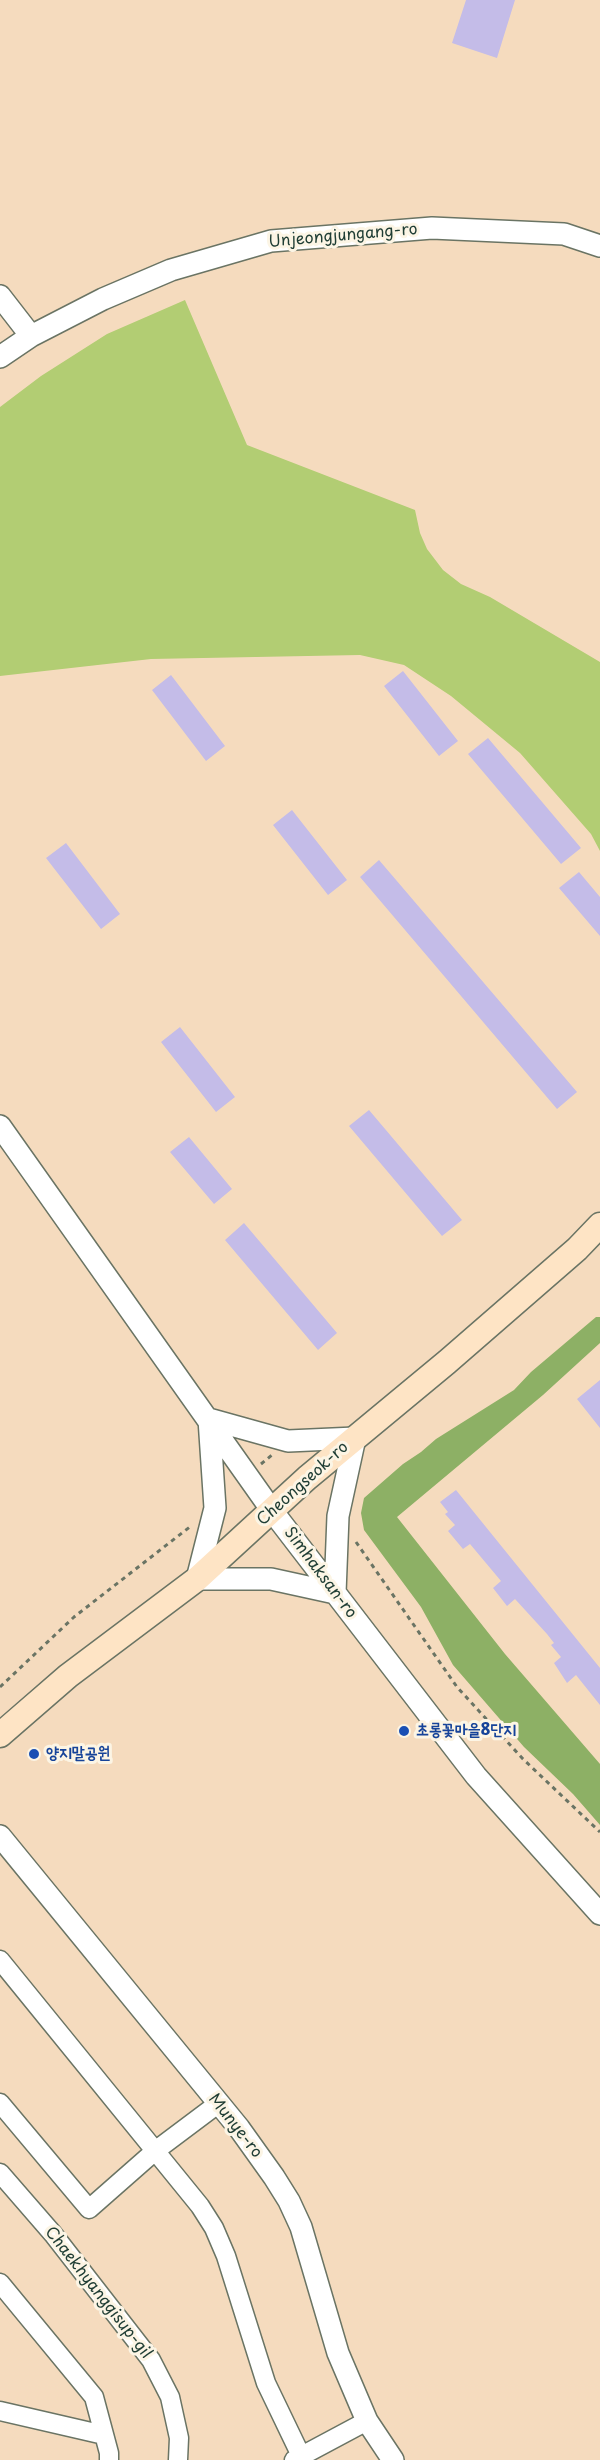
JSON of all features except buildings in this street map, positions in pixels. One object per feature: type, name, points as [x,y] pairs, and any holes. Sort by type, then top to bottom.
[{"type":"main road","name":"Cheongseok-ro","points":[[0,1735],[68,1676],[197,1579],[273,1512],[307,1478],[456,1355],[577,1249],[600,1225]]},
{"type":"street","name":"Unjeongjungang-ro","points":[[0,357],[31,336],[103,299],[171,270],[271,241],[432,228],[564,234],[600,246]]},
{"type":"street","points":[[0,296],[31,336]]},
{"type":"street","name":"Simhaksan-ro","points":[[0,1126],[273,1512],[476,1776],[600,1914]]},
{"type":"street","points":[[209,1419],[288,1441],[355,1438],[338,1516],[335,1593],[271,1580],[197,1579],[215,1508],[209,1419]]},
{"type":"street","name":"Munye-ro","points":[[0,1836],[219,2103],[274,2177],[301,2227],[338,2353],[368,2421],[393,2460]]},
{"type":"street","points":[[0,1960],[200,2206],[214,2228],[226,2256],[266,2383],[299,2459],[368,2421]]},
{"type":"street","points":[[0,2103],[89,2210],[155,2151],[219,2103]]},
{"type":"street","name":"Chaekhyanggisup-gil","points":[[0,2173],[52,2234],[151,2360],[170,2397],[180,2438],[178,2460]]},
{"type":"street","points":[[0,2283],[94,2397],[110,2454],[109,2460]]},
{"type":"street","points":[[0,2411],[104,2435]]},
{"type":"path","points":[[0,1687],[74,1617],[215,1508]]},
{"type":"path","points":[[355,1541],[457,1687],[523,1759],[600,1832]]},
{"type":"green space","points":[[185,300],[247,445],[415,510],[420,533],[427,549],[443,570],[461,584],[490,597],[600,662],[600,851],[591,834],[520,753],[451,696],[404,665],[360,655],[151,659],[0,676],[0,407],[41,376],[107,334]]},
{"type":"green space","points":[[596,1317],[600,1317],[600,1343],[543,1395],[397,1517],[505,1654],[600,1764],[600,1825],[573,1794],[524,1747],[453,1665],[421,1607],[364,1530],[361,1513],[364,1498],[403,1464],[436,1439],[514,1390],[531,1372]]},
{"type":"place","name":"초롱꽃마을8단지","points":[[404,1731]]},
{"type":"place","name":"양지말공원","points":[[34,1754]]}]
